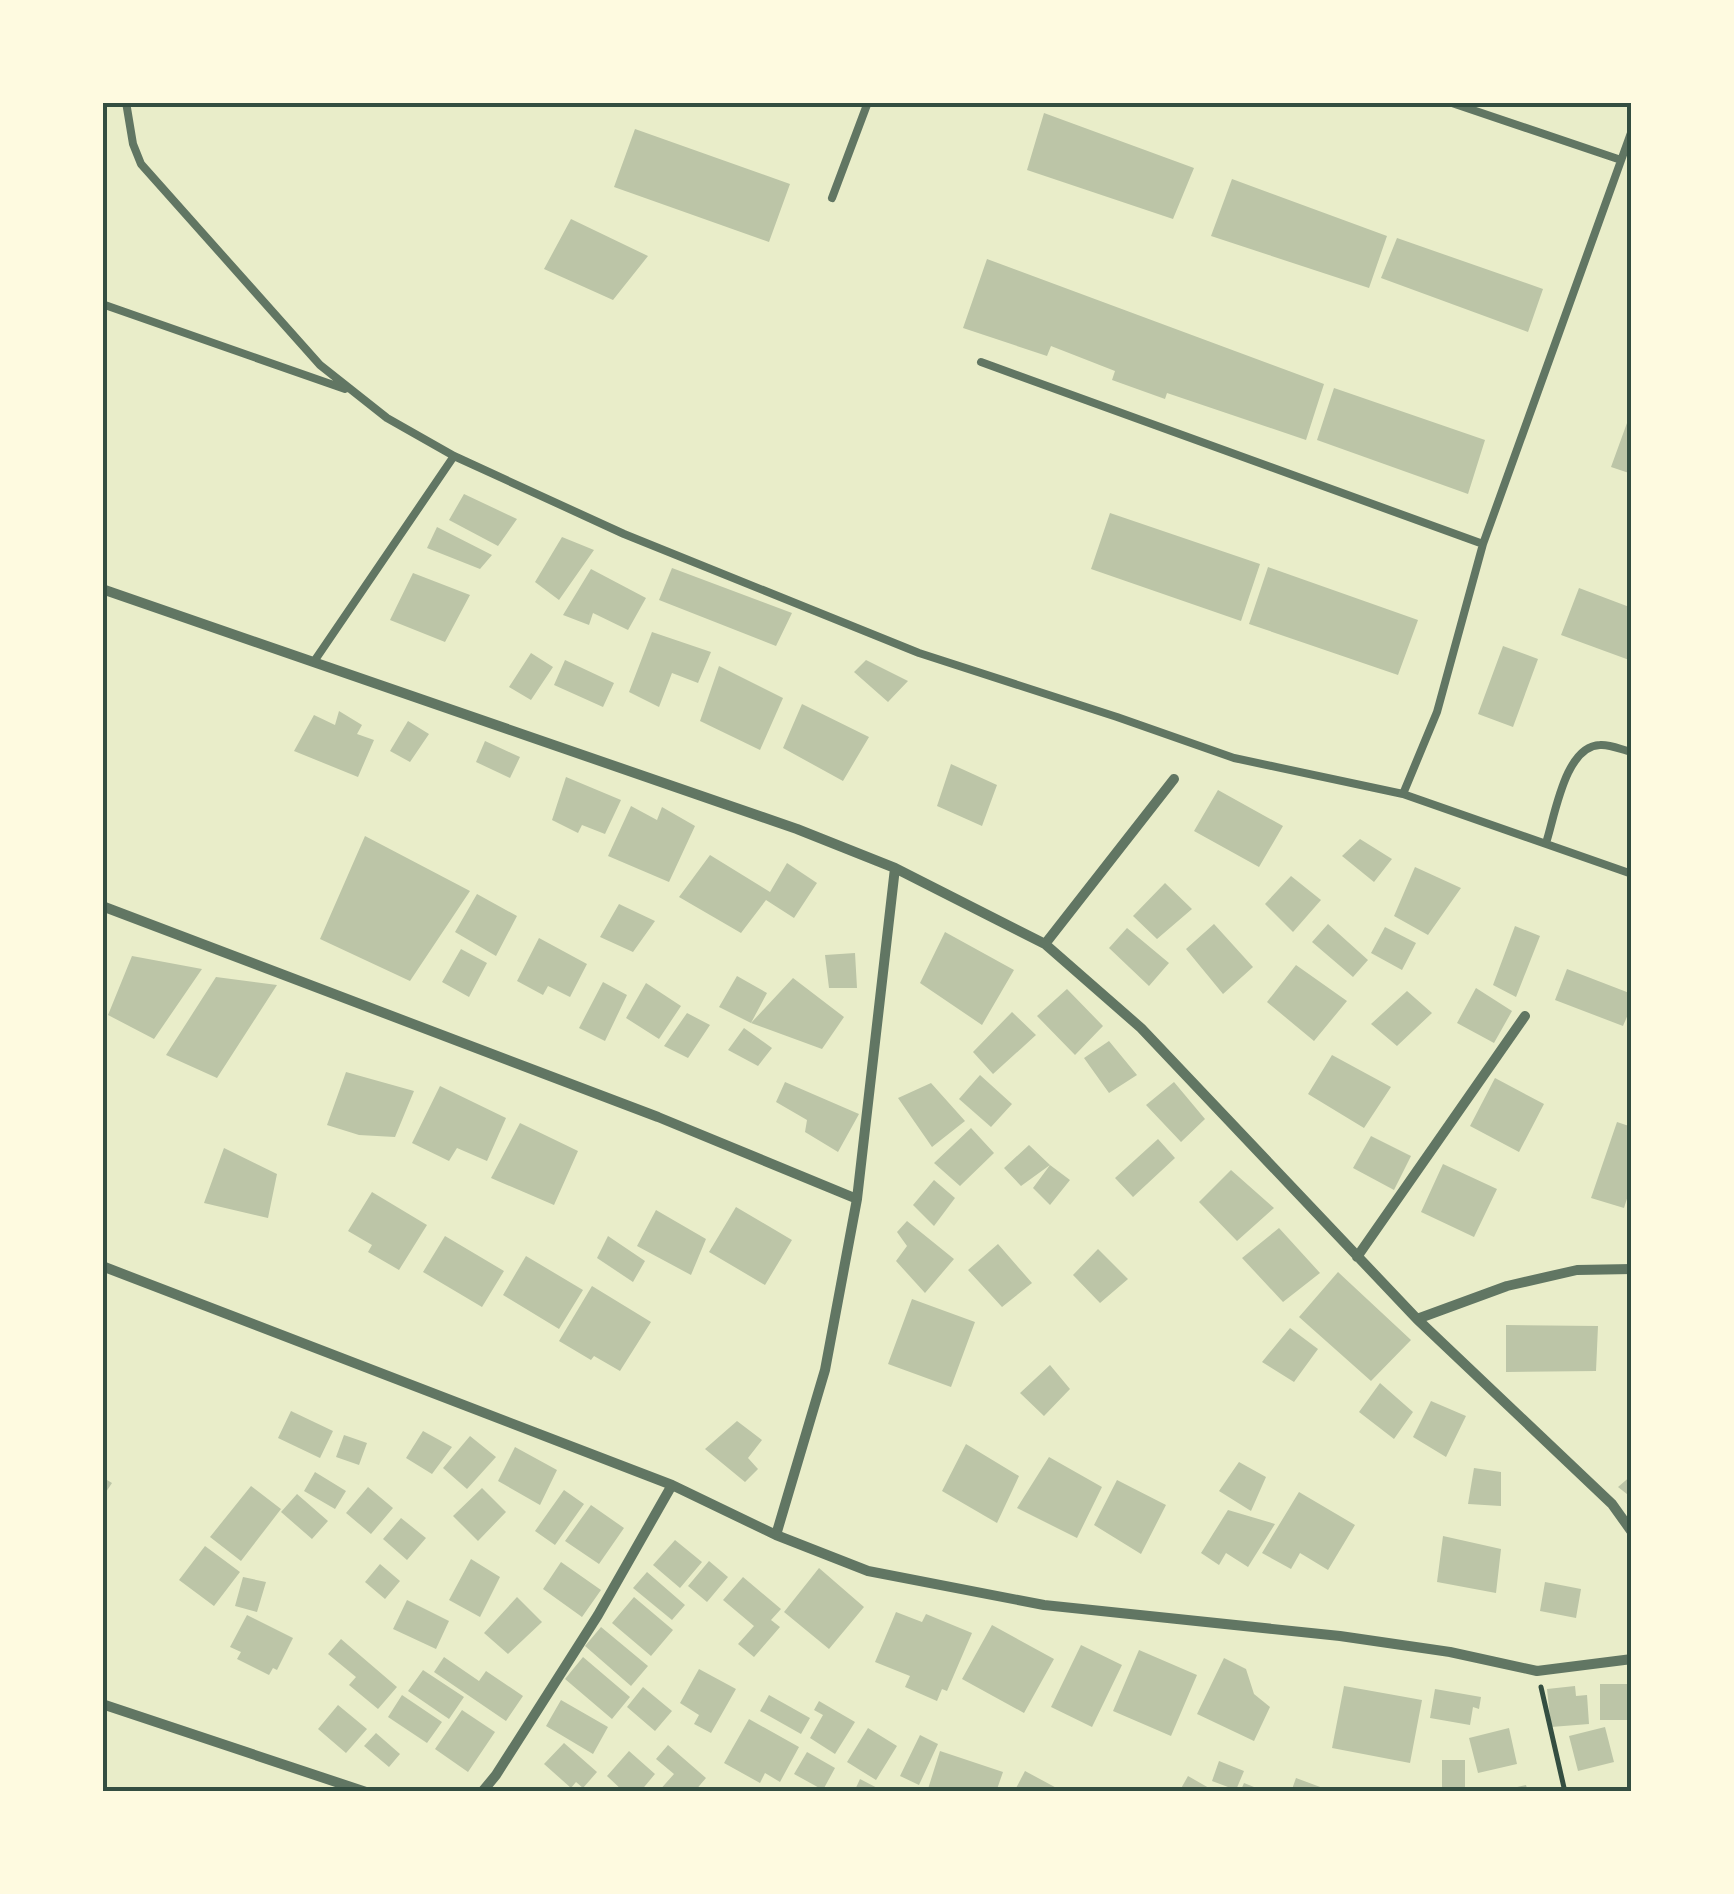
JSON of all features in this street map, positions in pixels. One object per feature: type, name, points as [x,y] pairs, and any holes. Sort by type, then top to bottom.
[{"type":"street","points":[[102,589],[798,829],[894,868],[1045,944],[1141,1028],[1417,1319],[1612,1504],[1632,1532]]},
{"type":"street","points":[[1045,944],[1174,779]]},
{"type":"street","points":[[776,1535],[825,1370],[858,1199],[894,868]]},
{"type":"street","points":[[102,906],[658,1117],[858,1199]]},
{"type":"street","points":[[1357,1256],[1525,1016]]},
{"type":"street","points":[[102,1266],[672,1485],[776,1535],[868,1571],[1044,1604],[1340,1636],[1450,1652],[1537,1671],[1632,1659]]},
{"type":"street","points":[[1417,1319],[1507,1286],[1577,1270],[1632,1269]]},
{"type":"street","points":[[482,1792],[598,1615],[672,1485]]},
{"type":"street","points":[[102,1704],[366,1792]]},
{"type":"lane","points":[[126,102],[133,144],[152,180],[320,365],[387,418],[454,456],[624,534],[919,653],[1234,758],[1403,794],[1632,874]]},
{"type":"lane","points":[[832,198],[868,102]]},
{"type":"lane","points":[[1448,102],[1620,160]]},
{"type":"lane","points":[[1403,794],[1438,712],[1483,544],[1632,130]]},
{"type":"lane","points":[[102,304],[350,390]]},
{"type":"lane","points":[[982,362],[1483,544]]},
{"type":"lane","points":[[314,660],[454,456]]},
{"type":"lane","points":[[1546,843],[1577,755],[1599,744],[1632,752]]},
{"type":"path","points":[[1537,1671],[1566,1792]]},
{"type":"building","points":[[1044,113],[1194,168],[1173,219],[1027,170]]},
{"type":"building","points":[[635,129],[790,184],[769,242],[614,187]]},
{"type":"building","points":[[1232,179],[1387,236],[1369,288],[1211,236]]},
{"type":"building","points":[[571,219],[648,256],[613,300],[544,269]]},
{"type":"building","points":[[1397,238],[1543,289],[1528,332],[1381,278]]},
{"type":"building","points":[[987,259],[1324,384],[1306,440],[1167,393],[1165,399],[1112,380],[1115,371],[1051,346],[1047,356],[963,328]]},
{"type":"building","points":[[1334,388],[1485,440],[1468,494],[1317,440]]},
{"type":"building","points":[[1632,412],[1632,474],[1611,467]]},
{"type":"building","points":[[464,494],[517,519],[498,546],[449,520]]},
{"type":"building","points":[[1110,513],[1260,564],[1241,621],[1091,569]]},
{"type":"building","points":[[437,527],[492,555],[480,569],[427,548]]},
{"type":"building","points":[[562,537],[594,550],[559,600],[535,582]]},
{"type":"building","points":[[1268,567],[1418,620],[1398,675],[1249,624]]},
{"type":"building","points":[[672,568],[792,613],[776,646],[659,600]]},
{"type":"building","points":[[591,569],[646,598],[628,630],[593,613],[589,625],[563,615]]},
{"type":"building","points":[[413,573],[470,595],[445,642],[390,620]]},
{"type":"building","points":[[1579,588],[1632,608],[1632,661],[1561,635]]},
{"type":"building","points":[[652,632],[711,652],[698,683],[672,673],[659,707],[629,692]]},
{"type":"building","points":[[1503,646],[1538,659],[1513,727],[1478,714]]},
{"type":"building","points":[[531,653],[553,667],[531,700],[509,687]]},
{"type":"building","points":[[565,660],[614,683],[603,707],[554,685]]},
{"type":"building","points":[[866,660],[908,681],[888,702],[854,672]]},
{"type":"building","points":[[719,666],[783,698],[760,750],[700,721]]},
{"type":"building","points":[[802,704],[869,737],[843,781],[783,748]]},
{"type":"building","points":[[339,711],[362,725],[357,734],[374,740],[358,777],[294,751],[314,715],[335,725]]},
{"type":"building","points":[[408,721],[429,734],[410,762],[390,751]]},
{"type":"building","points":[[485,741],[520,757],[510,778],[476,762]]},
{"type":"building","points":[[951,764],[997,785],[982,826],[937,806]]},
{"type":"building","points":[[566,777],[621,800],[605,834],[582,825],[578,833],[552,820]]},
{"type":"building","points":[[1218,790],[1283,826],[1259,867],[1194,831]]},
{"type":"building","points":[[631,806],[657,820],[662,807],[695,826],[669,882],[608,856]]},
{"type":"building","points":[[365,836],[470,891],[410,981],[320,939]]},
{"type":"building","points":[[1360,839],[1392,859],[1374,882],[1342,856]]},
{"type":"building","points":[[710,855],[770,892],[787,863],[817,883],[794,918],[766,900],[741,933],[679,897]]},
{"type":"building","points":[[1415,867],[1461,888],[1428,935],[1394,916]]},
{"type":"building","points":[[1291,876],[1321,900],[1293,932],[1265,904]]},
{"type":"building","points":[[1165,883],[1192,909],[1157,939],[1133,916]]},
{"type":"building","points":[[477,894],[517,916],[496,956],[455,932]]},
{"type":"building","points":[[619,904],[655,921],[633,952],[600,937]]},
{"type":"building","points":[[1214,924],[1253,967],[1223,994],[1186,949]]},
{"type":"building","points":[[1328,924],[1368,960],[1353,977],[1312,942]]},
{"type":"building","points":[[1515,926],[1540,936],[1516,997],[1493,985]]},
{"type":"building","points":[[1385,927],[1416,943],[1402,970],[1371,953]]},
{"type":"building","points":[[1127,928],[1169,963],[1149,986],[1109,948]]},
{"type":"building","points":[[945,932],[1014,970],[982,1025],[920,983]]},
{"type":"building","points":[[539,938],[587,964],[570,997],[548,986],[543,995],[517,981]]},
{"type":"building","points":[[461,949],[487,963],[469,997],[442,982]]},
{"type":"building","points":[[855,953],[857,988],[829,988],[825,955]]},
{"type":"building","points":[[132,956],[202,969],[154,1039],[108,1015]]},
{"type":"building","points":[[1296,965],[1347,1001],[1314,1041],[1267,1002]]},
{"type":"building","points":[[1567,969],[1632,994],[1623,1026],[1555,1000]]},
{"type":"building","points":[[737,976],[767,993],[751,1023],[719,1007]]},
{"type":"building","points":[[216,977],[277,985],[217,1078],[166,1055]]},
{"type":"building","points":[[793,978],[844,1017],[822,1049],[751,1023]]},
{"type":"building","points":[[603,982],[627,995],[605,1041],[579,1028]]},
{"type":"building","points":[[646,983],[681,1006],[659,1039],[626,1018]]},
{"type":"building","points":[[1476,988],[1512,1011],[1494,1043],[1457,1023]]},
{"type":"building","points":[[1067,989],[1103,1026],[1075,1055],[1037,1016]]},
{"type":"building","points":[[1407,991],[1432,1013],[1397,1046],[1371,1024]]},
{"type":"building","points":[[1012,1012],[1036,1035],[993,1074],[973,1052]]},
{"type":"building","points":[[687,1013],[710,1025],[688,1058],[664,1046]]},
{"type":"building","points":[[744,1028],[772,1048],[758,1066],[728,1050]]},
{"type":"building","points":[[1109,1041],[1137,1075],[1109,1093],[1084,1058]]},
{"type":"building","points":[[1332,1055],[1391,1087],[1364,1128],[1308,1094]]},
{"type":"building","points":[[346,1072],[414,1091],[395,1137],[359,1135],[327,1125]]},
{"type":"building","points":[[980,1075],[1012,1104],[991,1127],[959,1099]]},
{"type":"building","points":[[1495,1078],[1544,1104],[1519,1152],[1470,1126]]},
{"type":"building","points":[[785,1082],[859,1114],[838,1152],[805,1132],[807,1120],[776,1102]]},
{"type":"building","points":[[1174,1082],[1205,1119],[1181,1142],[1146,1105]]},
{"type":"building","points":[[931,1083],[965,1121],[932,1147],[898,1098]]},
{"type":"building","points":[[440,1086],[506,1118],[487,1161],[457,1148],[449,1161],[412,1143]]},
{"type":"building","points":[[1617,1122],[1632,1127],[1632,1183],[1624,1208],[1591,1198]]},
{"type":"building","points":[[520,1123],[578,1151],[554,1205],[491,1178]]},
{"type":"building","points":[[971,1128],[994,1153],[960,1186],[934,1163]]},
{"type":"building","points":[[1371,1136],[1411,1156],[1394,1190],[1353,1168]]},
{"type":"building","points":[[1158,1139],[1175,1158],[1133,1197],[1115,1178]]},
{"type":"building","points":[[1029,1145],[1050,1165],[1021,1186],[1004,1168]]},
{"type":"building","points":[[224,1148],[277,1174],[268,1218],[204,1203]]},
{"type":"building","points":[[1443,1164],[1497,1189],[1474,1237],[1421,1212]]},
{"type":"building","points":[[1050,1165],[1070,1180],[1050,1205],[1033,1188]]},
{"type":"building","points":[[1231,1170],[1274,1208],[1237,1241],[1199,1202]]},
{"type":"building","points":[[934,1180],[955,1198],[934,1226],[913,1205]]},
{"type":"building","points":[[372,1192],[427,1225],[399,1270],[368,1252],[372,1245],[348,1231]]},
{"type":"building","points":[[736,1207],[792,1240],[765,1285],[709,1252]]},
{"type":"building","points":[[656,1210],[706,1239],[691,1275],[637,1246]]},
{"type":"building","points":[[907,1221],[954,1259],[925,1293],[896,1261],[907,1246],[897,1232]]},
{"type":"building","points":[[1279,1228],[1320,1273],[1283,1302],[1242,1258]]},
{"type":"building","points":[[445,1236],[504,1271],[482,1307],[423,1272]]},
{"type":"building","points":[[608,1236],[645,1261],[633,1282],[597,1258]]},
{"type":"building","points":[[998,1244],[1032,1283],[1002,1307],[968,1270]]},
{"type":"building","points":[[1098,1249],[1128,1279],[1100,1303],[1073,1275]]},
{"type":"building","points":[[526,1256],[583,1290],[559,1329],[503,1295]]},
{"type":"building","points":[[1338,1272],[1411,1340],[1371,1381],[1299,1317]]},
{"type":"building","points":[[592,1286],[651,1322],[620,1371],[559,1341]]},
{"type":"building","points":[[912,1299],[975,1322],[951,1387],[888,1364]]},
{"type":"building","points":[[1506,1325],[1598,1326],[1596,1371],[1506,1372]]},
{"type":"building","points":[[1290,1328],[1318,1349],[1294,1382],[1262,1362]]},
{"type":"building","points":[[1050,1365],[1070,1389],[1044,1416],[1020,1393]]},
{"type":"building","points":[[1380,1383],[1413,1412],[1394,1439],[1359,1412]]},
{"type":"building","points":[[1431,1401],[1466,1416],[1446,1457],[1413,1437]]},
{"type":"building","points":[[291,1411],[333,1431],[320,1458],[278,1438]]},
{"type":"building","points":[[737,1421],[762,1440],[748,1458],[758,1469],[745,1482],[705,1449]]},
{"type":"building","points":[[423,1431],[452,1447],[432,1474],[406,1458]]},
{"type":"building","points":[[344,1435],[367,1443],[359,1465],[336,1457]]},
{"type":"building","points":[[470,1436],[496,1457],[467,1489],[443,1468]]},
{"type":"building","points":[[966,1444],[1019,1476],[997,1523],[942,1491]]},
{"type":"building","points":[[515,1447],[557,1470],[540,1505],[498,1481]]},
{"type":"building","points":[[1049,1457],[1102,1487],[1077,1538],[1017,1508]]},
{"type":"building","points":[[1239,1462],[1266,1477],[1251,1511],[1219,1491]]},
{"type":"building","points":[[1474,1468],[1501,1472],[1501,1506],[1468,1504]]},
{"type":"building","points":[[315,1472],[346,1491],[335,1509],[304,1491]]},
{"type":"building","points":[[1632,1475],[1632,1498],[1618,1487]]},
{"type":"building","points":[[102,1477],[112,1483],[102,1498]]},
{"type":"building","points":[[1117,1480],[1166,1505],[1141,1554],[1094,1525]]},
{"type":"building","points":[[251,1486],[281,1509],[241,1561],[210,1537]]},
{"type":"building","points":[[368,1487],[393,1508],[371,1534],[346,1513]]},
{"type":"building","points":[[482,1488],[506,1512],[478,1541],[453,1516]]},
{"type":"building","points":[[564,1490],[584,1504],[555,1545],[535,1531]]},
{"type":"building","points":[[1299,1492],[1355,1525],[1328,1570],[1300,1553],[1291,1569],[1262,1553]]},
{"type":"building","points":[[297,1494],[328,1521],[312,1539],[281,1512]]},
{"type":"building","points":[[591,1505],[624,1528],[599,1564],[565,1541]]},
{"type":"building","points":[[1228,1510],[1275,1524],[1248,1567],[1226,1553],[1219,1565],[1201,1553]]},
{"type":"building","points":[[401,1518],[426,1538],[407,1560],[383,1539]]},
{"type":"building","points":[[1443,1536],[1501,1549],[1496,1593],[1437,1582]]},
{"type":"building","points":[[675,1540],[702,1562],[680,1588],[653,1565]]},
{"type":"building","points":[[205,1546],[240,1572],[214,1606],[179,1580]]},
{"type":"building","points":[[471,1559],[500,1577],[480,1617],[449,1600]]},
{"type":"building","points":[[709,1561],[728,1577],[707,1602],[688,1586]]},
{"type":"building","points":[[561,1562],[601,1590],[582,1617],[543,1589]]},
{"type":"building","points":[[380,1564],[400,1581],[385,1599],[365,1582]]},
{"type":"building","points":[[819,1568],[864,1607],[829,1649],[784,1612]]},
{"type":"building","points":[[647,1572],[685,1605],[672,1620],[633,1588]]},
{"type":"building","points":[[243,1577],[266,1582],[257,1612],[235,1606]]},
{"type":"building","points":[[743,1577],[781,1609],[771,1620],[780,1627],[754,1657],[738,1644],[754,1626],[723,1600]]},
{"type":"building","points":[[1545,1582],[1581,1589],[1576,1618],[1540,1611]]},
{"type":"building","points":[[517,1597],[542,1622],[508,1654],[484,1633]]},
{"type":"building","points":[[634,1597],[673,1630],[651,1656],[612,1623]]},
{"type":"building","points":[[407,1600],[449,1621],[436,1649],[393,1629]]},
{"type":"building","points":[[896,1612],[922,1622],[926,1614],[972,1633],[947,1691],[942,1689],[937,1701],[905,1687],[910,1676],[875,1662]]},
{"type":"building","points":[[247,1615],[293,1638],[277,1670],[273,1668],[269,1675],[237,1659],[241,1652],[230,1647]]},
{"type":"building","points":[[992,1625],[1054,1659],[1024,1713],[962,1679]]},
{"type":"building","points":[[601,1627],[648,1666],[631,1686],[585,1646]]},
{"type":"building","points":[[341,1639],[397,1687],[378,1709],[349,1685],[356,1677],[328,1654]]},
{"type":"building","points":[[1081,1645],[1122,1665],[1092,1727],[1051,1707]]},
{"type":"building","points":[[1139,1650],[1197,1675],[1171,1736],[1113,1711]]},
{"type":"building","points":[[444,1657],[479,1681],[486,1671],[523,1696],[506,1721],[434,1672]]},
{"type":"building","points":[[583,1657],[630,1697],[612,1719],[565,1679]]},
{"type":"building","points":[[1224,1658],[1246,1669],[1254,1694],[1270,1707],[1254,1741],[1197,1714]]},
{"type":"building","points":[[699,1669],[736,1689],[711,1733],[694,1724],[699,1715],[680,1703]]},
{"type":"building","points":[[423,1670],[464,1697],[449,1719],[408,1691]]},
{"type":"building","points":[[1600,1684],[1632,1684],[1632,1720],[1600,1720]]},
{"type":"building","points":[[1344,1686],[1422,1700],[1410,1763],[1332,1748]]},
{"type":"building","points":[[1575,1686],[1576,1696],[1587,1695],[1589,1724],[1551,1727],[1547,1689]]},
{"type":"building","points":[[643,1687],[672,1711],[655,1731],[627,1707]]},
{"type":"building","points":[[1435,1689],[1481,1697],[1479,1709],[1473,1707],[1470,1725],[1430,1718]]},
{"type":"building","points":[[402,1695],[442,1722],[427,1743],[388,1717]]},
{"type":"building","points":[[769,1695],[810,1718],[801,1734],[760,1711]]},
{"type":"building","points":[[561,1700],[608,1727],[593,1754],[546,1726]]},
{"type":"building","points":[[819,1701],[855,1722],[835,1754],[810,1738],[823,1715],[814,1710]]},
{"type":"building","points":[[338,1705],[367,1729],[346,1753],[318,1729]]},
{"type":"building","points":[[462,1710],[495,1732],[468,1772],[435,1749]]},
{"type":"building","points":[[749,1719],[799,1747],[780,1782],[765,1773],[760,1783],[724,1763]]},
{"type":"building","points":[[1605,1727],[1614,1762],[1578,1771],[1569,1736]]},
{"type":"building","points":[[868,1728],[897,1746],[876,1780],[847,1762]]},
{"type":"building","points":[[1509,1728],[1517,1764],[1478,1773],[1469,1738]]},
{"type":"building","points":[[376,1733],[400,1754],[389,1767],[364,1746]]},
{"type":"building","points":[[920,1735],[938,1744],[919,1785],[900,1776]]},
{"type":"building","points":[[564,1743],[597,1772],[583,1788],[576,1782],[571,1788],[544,1764]]},
{"type":"building","points":[[668,1745],[706,1778],[694,1792],[658,1792],[674,1774],[656,1759]]},
{"type":"building","points":[[629,1751],[655,1774],[640,1792],[624,1792],[607,1776]]},
{"type":"building","points":[[940,1751],[1003,1772],[996,1792],[927,1792]]},
{"type":"building","points":[[807,1752],[835,1768],[823,1790],[794,1774]]},
{"type":"building","points":[[1442,1760],[1465,1760],[1465,1792],[1442,1792]]},
{"type":"building","points":[[1219,1761],[1244,1771],[1236,1790],[1212,1781]]},
{"type":"building","points":[[1025,1771],[1064,1792],[1014,1792]]},
{"type":"building","points":[[1188,1776],[1216,1792],[1179,1792]]},
{"type":"building","points":[[1296,1778],[1331,1791],[1291,1792]]},
{"type":"building","points":[[860,1779],[885,1792],[854,1792]]},
{"type":"building","points":[[1244,1783],[1264,1791],[1264,1792],[1240,1792]]},
{"type":"building","points":[[1526,1785],[1528,1792],[1504,1792],[1504,1790]]}]
